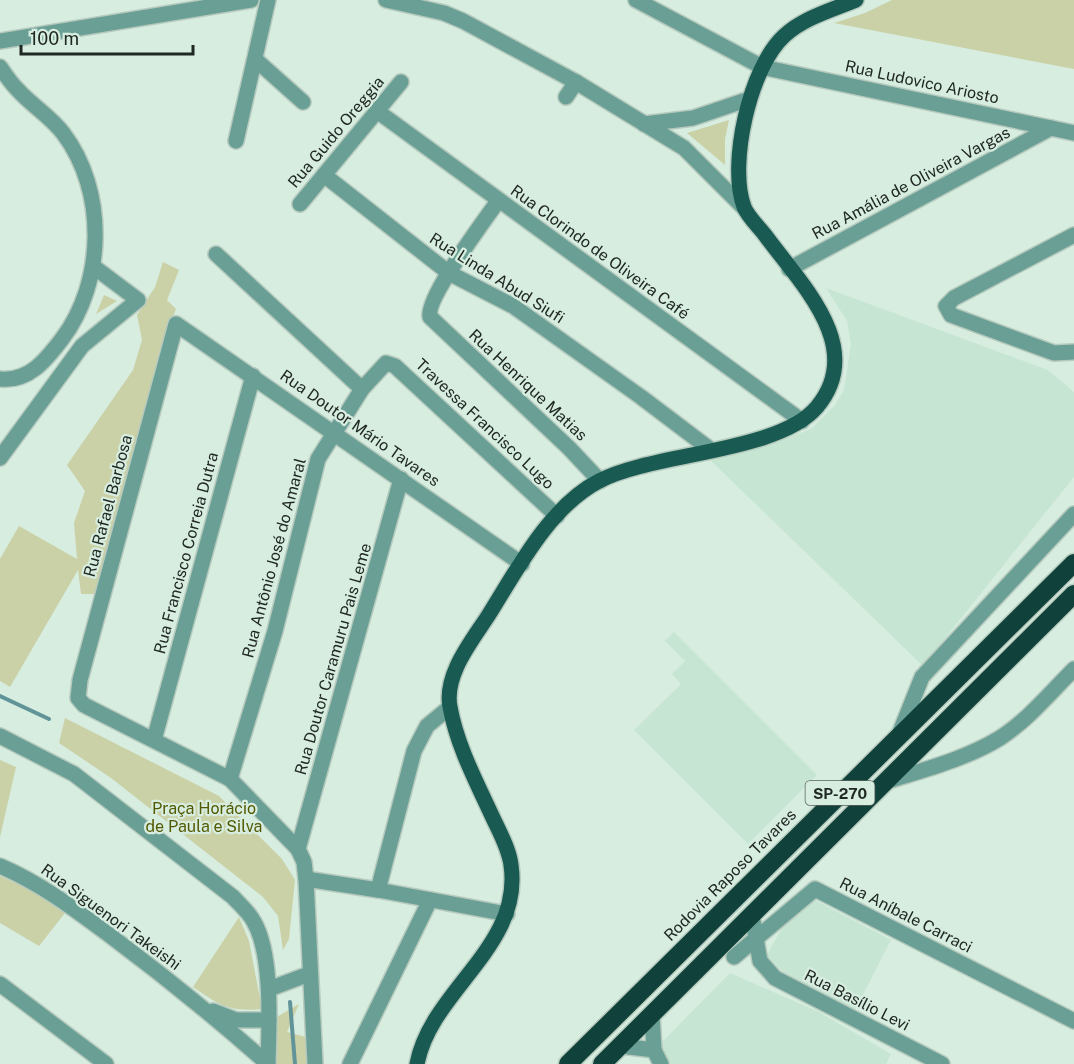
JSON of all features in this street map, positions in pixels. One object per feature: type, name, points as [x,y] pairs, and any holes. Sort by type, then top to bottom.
[{"type":"highway","points":[[1060,576],[1074,558]]},
{"type":"highway","name":"Rodovia Raposo Tavares","points":[[568,1064],[1074,563]]},
{"type":"highway","name":"SP-270","points":[[602,1064],[706,963],[1074,594]]},
{"type":"main road","points":[[417,1063],[430,1032],[495,937],[507,914],[512,893],[511,863],[470,768],[448,697],[452,681],[467,649],[522,564],[557,516],[600,481],[780,431],[802,421],[825,396],[835,369],[835,348],[831,330],[820,310],[744,208],[740,153],[749,99],[762,67],[776,44],[796,26],[856,0]]},
{"type":"street","points":[[0,41],[250,0]]},
{"type":"street","points":[[236,141],[268,0]]},
{"type":"street","points":[[386,0],[441,7],[576,82],[690,153],[744,208]]},
{"type":"street","name":"Rua Ludovico Ariosto","points":[[636,0],[762,67],[1074,133]]},
{"type":"street","points":[[256,60],[303,102]]},
{"type":"street","points":[[0,67],[16,89]]},
{"type":"street","points":[[0,80],[16,89],[55,123],[78,157],[87,182],[94,221],[94,267],[85,300],[71,326],[53,350],[27,374],[0,379]]},
{"type":"street","name":"Rua Guido Oreggia","points":[[300,204],[401,82]]},
{"type":"street","points":[[566,97],[576,82]]},
{"type":"street","points":[[644,124],[693,118],[749,99]]},
{"type":"street","name":"Rua Clorindo de Oliveira Café","points":[[377,111],[802,421]]},
{"type":"street","points":[[668,138],[679,119]]},
{"type":"street","name":"Rua Amália de Oliveira Vargas","points":[[789,269],[1051,128]]},
{"type":"street","name":"Rua Linda Abud Siufi","points":[[324,176],[449,273],[513,306],[711,450]]},
{"type":"street","points":[[449,273],[498,201]]},
{"type":"street","points":[[1074,236],[954,298],[946,306],[951,315],[1054,353],[1074,352]]},
{"type":"street","points":[[216,254],[362,389]]},
{"type":"street","points":[[0,458],[82,346],[138,300],[94,267]]},
{"type":"street","name":"Rua Henrique Matias","points":[[449,273],[430,306],[430,317],[569,448],[600,481]]},
{"type":"street","name":"Rua Doutor Mário Tavares","points":[[176,324],[522,564]]},
{"type":"street","name":"Rua Rafael Barbosa","points":[[154,740],[84,705],[78,698],[88,650],[176,324]]},
{"type":"street","name":"Rua Antônio José do Amaral","points":[[230,779],[275,631],[318,459],[362,389],[386,363]]},
{"type":"street","name":"Travessa Francisco Lugo","points":[[386,363],[395,366],[557,516]]},
{"type":"street","name":"Rua Francisco Correia Dutra","points":[[154,740],[253,376]]},
{"type":"street","name":"Rua Doutor Caramuru Pais Leme","points":[[298,849],[401,479]]},
{"type":"street","points":[[898,736],[922,677],[1074,514]]},
{"type":"street","points":[[885,782],[972,752],[999,738],[1014,728],[1074,669]]},
{"type":"street","points":[[378,890],[414,751],[428,726],[450,707]]},
{"type":"street","points":[[0,736],[74,774],[233,897],[255,924],[269,989],[267,1064]]},
{"type":"street","points":[[154,740],[230,779],[298,849],[304,862],[306,879],[315,1064]]},
{"type":"street","name":"Rua Siguenori Takeishi","points":[[0,866],[24,876],[53,893],[197,1002],[267,1064]]},
{"type":"street","points":[[306,879],[507,914]]},
{"type":"street","name":"Rua Aníbale Carraci","points":[[734,957],[815,889],[1074,1021]]},
{"type":"street","points":[[350,1064],[430,900]]},
{"type":"street","points":[[706,963],[734,957],[760,961],[752,915]]},
{"type":"street","name":"Rua Basílio Levi","points":[[760,961],[775,978],[792,988],[942,1064]]},
{"type":"street","points":[[269,989],[309,974]]},
{"type":"street","points":[[0,984],[84,1057],[106,1064]]},
{"type":"street","name":"Rua Siguenori Takeishi","points":[[197,1002],[236,1020],[269,1020]]},
{"type":"street","points":[[652,1014],[654,1050],[661,1064]]},
{"type":"street","points":[[621,1046],[654,1050]]},
{"type":"shaded area","points":[[826,288],[1048,370],[1074,392],[1074,477],[923,666],[709,459],[782,440],[811,429],[835,405],[844,390],[851,344],[847,321]]},
{"type":"shaded area","points":[[674,632],[817,775],[748,844],[634,730],[681,684],[672,674],[685,661],[665,641]]},
{"type":"shaded area","points":[[813,899],[891,940],[854,1012],[791,981],[767,955],[788,917]]},
{"type":"shaded area","points":[[730,973],[819,1012],[891,1054],[886,1064],[670,1064],[660,1044]]},
{"type":"green space","points":[[892,0],[1074,0],[1074,69],[834,23],[865,13]]},
{"type":"green space","points":[[729,120],[725,139],[725,165],[687,133]]},
{"type":"green space","points":[[163,262],[179,270],[167,300],[176,309],[169,327],[99,594],[81,594],[78,570],[10,687],[0,681],[0,559],[19,526],[77,559],[74,523],[85,491],[67,465],[133,370],[142,340],[137,315],[155,287]]},
{"type":"green space","points":[[104,295],[117,301],[96,314]]},
{"type":"green space","name":"Praça Horácio de Paula e Silva","points":[[65,718],[219,796],[282,859],[295,880],[289,939],[283,950],[278,916],[263,897],[111,778],[59,743]]},
{"type":"green space","points":[[0,760],[16,767],[0,837]]},
{"type":"green space","points":[[0,876],[31,890],[65,913],[39,946],[0,923]]},
{"type":"green space","points":[[239,917],[249,941],[262,1009],[251,1010],[225,1006],[193,987]]},
{"type":"green space","points":[[299,1004],[287,1032],[306,1037],[310,1050],[310,1064],[274,1064],[275,1018]]},
{"type":"waterway","points":[[0,696],[49,719]]},
{"type":"waterway","points":[[290,1002],[295,1064]]}]
